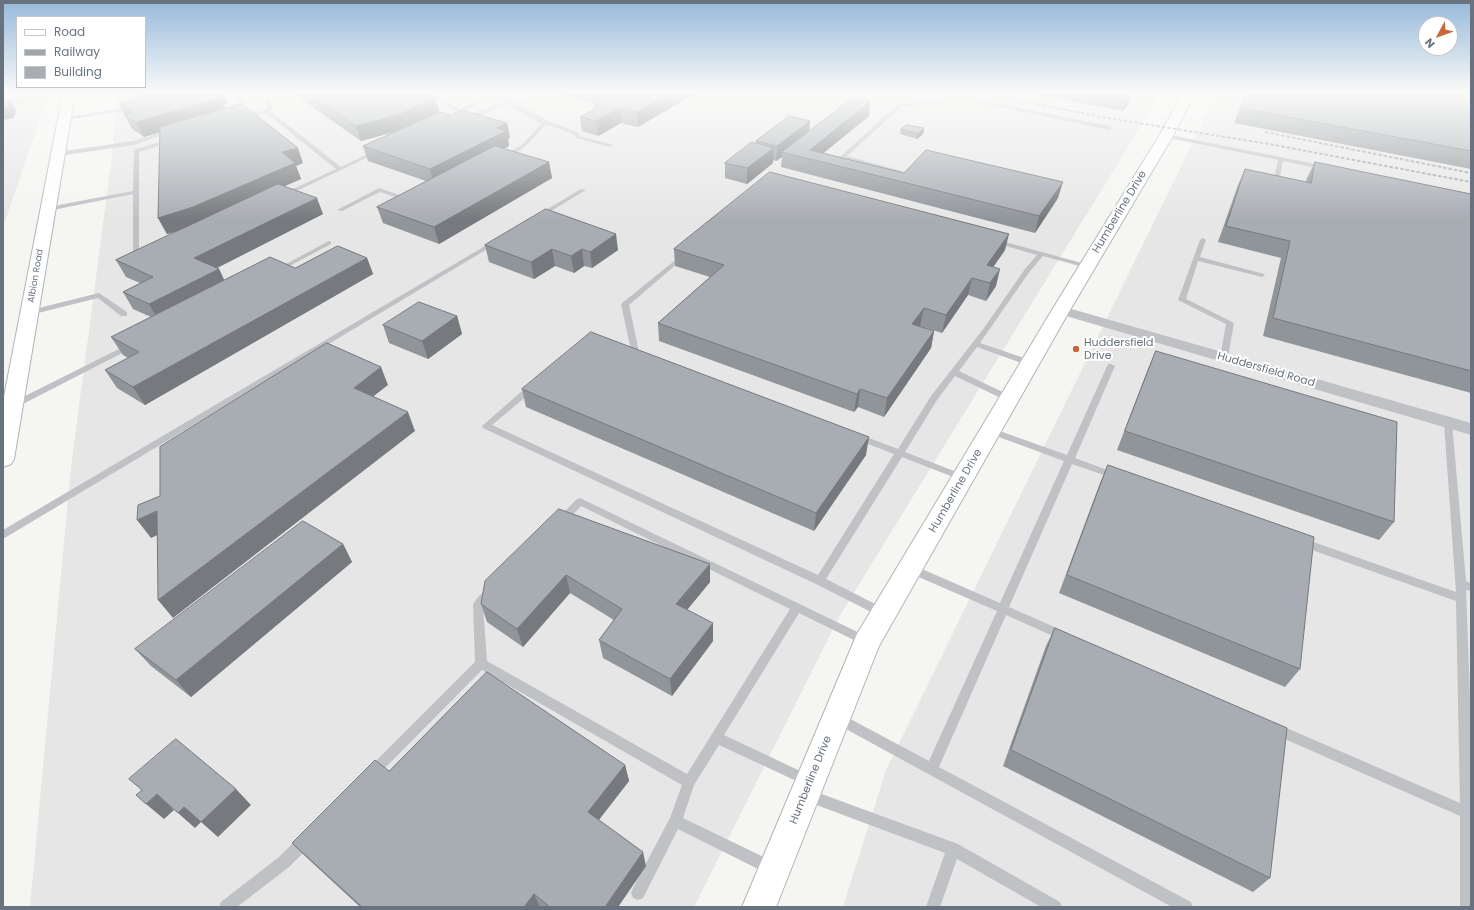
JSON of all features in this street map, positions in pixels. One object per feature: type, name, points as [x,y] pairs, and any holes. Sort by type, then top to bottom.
[{"type":"street","name":"Albion Road","points":[[3,459],[62,135]]},
{"type":"street","name":"Humberline Drive","points":[[759,907],[867,642],[1087,266],[1166,136]]},
{"type":"street","name":"Huddersfield Road","points":[[1061,310],[1471,429]]},
{"type":"lane","points":[[58,154],[134,143],[158,135]]},
{"type":"lane","points":[[298,135],[340,169]]},
{"type":"lane","points":[[496,160],[524,146],[533,135]]},
{"type":"lane","points":[[577,135],[610,145]]},
{"type":"lane","points":[[867,135],[843,157],[899,172]]},
{"type":"lane","points":[[1166,136],[1334,169]]},
{"type":"lane","points":[[143,255],[136,258],[136,151],[180,138]]},
{"type":"lane","points":[[275,199],[380,150]]},
{"type":"lane","points":[[1275,189],[1280,159]]},
{"type":"lane","points":[[340,210],[379,190],[405,199],[412,198]]},
{"type":"lane","points":[[528,222],[583,190]]},
{"type":"lane","points":[[48,209],[136,192]]},
{"type":"lane","points":[[984,238],[1087,266]]},
{"type":"lane","points":[[3,535],[501,239]]},
{"type":"lane","points":[[1203,240],[1182,300],[1230,323],[1224,357]]},
{"type":"lane","points":[[274,272],[329,243]]},
{"type":"lane","points":[[650,358],[631,352],[625,304],[686,254]]},
{"type":"lane","points":[[820,581],[934,398],[976,344],[1027,270],[1041,254]]},
{"type":"lane","points":[[1196,258],[1262,275]]},
{"type":"lane","points":[[30,313],[99,295],[124,314]]},
{"type":"lane","points":[[13,405],[142,341]]},
{"type":"lane","points":[[976,344],[1030,363]]},
{"type":"lane","points":[[932,769],[1111,366]]},
{"type":"lane","points":[[954,372],[1010,398]]},
{"type":"lane","points":[[539,382],[486,426],[820,581],[884,614]]},
{"type":"lane","points":[[1448,422],[1466,585],[1461,598],[1468,759],[1466,812],[1467,907]]},
{"type":"lane","points":[[991,431],[1121,478]]},
{"type":"lane","points":[[848,433],[964,478]]},
{"type":"lane","points":[[553,529],[580,501],[867,642]]},
{"type":"lane","points":[[1291,538],[1461,598]]},
{"type":"lane","points":[[911,569],[1075,641]]},
{"type":"lane","points":[[363,783],[481,664],[478,605],[494,589]]},
{"type":"lane","points":[[638,893],[675,821],[689,782],[796,608]]},
{"type":"lane","points":[[481,664],[689,782]]},
{"type":"lane","points":[[836,718],[1186,907]]},
{"type":"lane","points":[[1263,723],[1466,812]]},
{"type":"lane","points":[[717,738],[808,788],[953,849],[1055,907]]},
{"type":"lane","points":[[675,821],[774,870]]},
{"type":"lane","points":[[226,907],[284,862],[312,833]]},
{"type":"lane","points":[[934,907],[953,849]]},
{"type":"shaded area","points":[[3,135],[34,135],[3,227]]},
{"type":"shaded area","points":[[114,135],[1135,135],[839,617],[694,907],[30,907],[71,467]]},
{"type":"shaded area","points":[[1196,135],[1471,135],[1471,907],[843,907],[886,770]]},
{"type":"building","points":[[160,135],[282,135],[298,148],[282,152],[295,163],[193,207],[158,218]]},
{"type":"building","points":[[387,135],[497,135],[430,169],[363,146]]},
{"type":"building","points":[[764,135],[791,135],[777,146],[756,141]]},
{"type":"building","points":[[804,135],[828,135],[810,150],[904,173],[926,150],[1063,182],[1039,216],[782,152]]},
{"type":"building","points":[[1388,135],[1471,135],[1471,151]]},
{"type":"building","points":[[752,142],[774,148],[747,168],[725,163]]},
{"type":"building","points":[[495,146],[549,162],[434,227],[377,207]]},
{"type":"building","points":[[1315,162],[1471,194],[1471,371],[1273,318],[1290,241],[1226,226],[1245,169],[1311,183]]},
{"type":"building","points":[[770,172],[1009,234],[987,265],[1000,269],[990,283],[972,278],[946,315],[924,308],[912,324],[934,331],[887,398],[860,389],[857,394],[658,323],[724,265],[674,249]]},
{"type":"building","points":[[278,184],[317,198],[194,258],[219,269],[149,304],[123,292],[153,277],[116,260]]},
{"type":"building","points":[[546,209],[616,234],[590,252],[582,249],[571,256],[552,249],[531,262],[485,245]]},
{"type":"building","points":[[338,246],[367,258],[133,387],[105,370],[139,352],[111,337],[270,257],[295,268]]},
{"type":"building","points":[[419,302],[457,316],[422,341],[383,325]]},
{"type":"building","points":[[591,332],[869,437],[816,513],[522,389]]},
{"type":"building","points":[[327,343],[381,367],[354,388],[408,412],[158,600],[157,511],[137,520],[138,505],[160,496],[160,447]]},
{"type":"building","points":[[1156,351],[1397,422],[1394,522],[1125,431]]},
{"type":"building","points":[[1108,465],[1314,537],[1300,669],[1067,575]]},
{"type":"building","points":[[559,509],[710,564],[676,604],[713,623],[670,679],[599,640],[622,609],[566,575],[517,629],[481,604],[485,581]]},
{"type":"building","points":[[303,521],[343,544],[176,680],[135,649]]},
{"type":"building","points":[[1055,628],[1287,728],[1270,878],[1011,750]]},
{"type":"building","points":[[487,672],[625,765],[588,812],[643,852],[605,907],[550,907],[534,894],[524,907],[362,907],[292,843],[375,760],[389,771]]},
{"type":"building","points":[[176,739],[236,789],[201,822],[184,807],[178,813],[157,794],[146,804],[136,795],[142,790],[129,779]]},
{"type":"railway","points":[[1216,135],[1471,182]]},
{"type":"railway","points":[[1282,135],[1471,173]]},
{"type":"place","name":"Huddersfield Drive","points":[[1076,349]]}]
